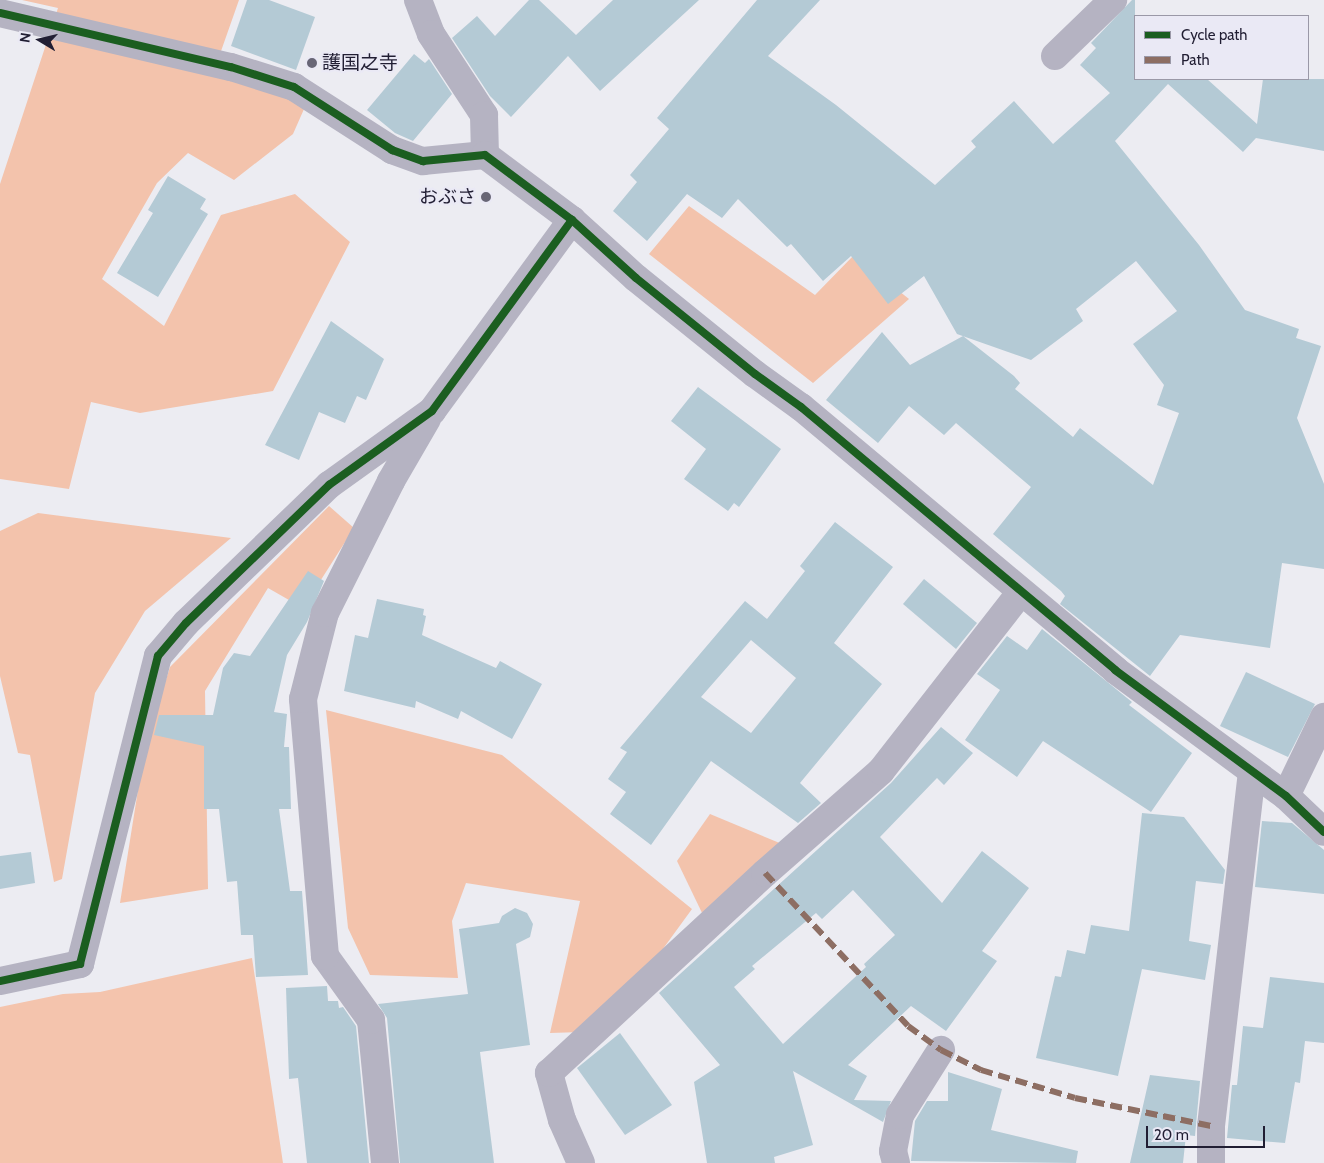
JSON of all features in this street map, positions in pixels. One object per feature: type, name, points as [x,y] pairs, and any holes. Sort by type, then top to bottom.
[{"type":"street","points":[[418,0],[431,34],[484,115],[485,155]]},
{"type":"street","points":[[1055,56],[1113,0]]},
{"type":"street","points":[[0,14],[231,67],[294,87],[392,150],[423,160],[485,155],[572,220],[636,278],[755,374],[801,407],[1115,670],[1252,773],[1286,796],[1324,832]]},
{"type":"street","points":[[385,1163],[371,1020],[325,956],[303,699],[325,613],[391,481],[432,411],[572,220]]},
{"type":"street","points":[[0,981],[80,964],[158,656],[186,623],[329,485],[432,411]]},
{"type":"street","points":[[581,1163],[562,1120],[549,1073],[765,873],[881,771],[1021,592]]},
{"type":"street","points":[[1286,796],[1324,717]]},
{"type":"street","points":[[1212,1163],[1211,1126],[1252,773]]},
{"type":"street","points":[[896,1163],[893,1151],[900,1115],[942,1050]]},
{"type":"shaded area","points":[[22,0],[239,0],[214,71],[308,100],[293,134],[234,180],[188,153],[157,183],[102,279],[164,326],[221,215],[295,194],[350,242],[273,391],[140,413],[91,402],[69,489],[0,479],[0,184],[58,8]]},
{"type":"shaded area","points":[[689,206],[815,295],[854,255],[909,299],[813,383],[649,254]]},
{"type":"shaded area","points":[[329,506],[354,528],[303,608],[268,588],[205,691],[208,889],[120,903],[145,746],[170,667]]},
{"type":"shaded area","points":[[38,513],[231,538],[145,611],[95,693],[62,879],[54,882],[30,755],[18,753],[0,676],[0,531]]},
{"type":"shaded area","points":[[326,710],[502,755],[692,909],[649,968],[582,1032],[550,1033],[580,901],[466,883],[452,921],[458,978],[370,975],[348,928]]},
{"type":"shaded area","points":[[710,814],[782,844],[704,917],[677,861]]},
{"type":"shaded area","points":[[252,958],[283,1163],[0,1163],[0,1007],[63,994],[100,992]]},
{"type":"building","points":[[247,0],[269,0],[315,17],[296,70],[231,46]]},
{"type":"building","points":[[529,0],[539,0],[576,35],[613,0],[699,0],[600,91],[568,56],[511,117],[490,96],[452,38],[477,16],[495,36]]},
{"type":"building","points":[[757,0],[820,0],[768,56],[836,105],[935,185],[976,147],[971,141],[1014,101],[1053,144],[1110,93],[1080,65],[1096,48],[1091,43],[1132,0],[1135,0],[1134,80],[1208,80],[1257,124],[1263,80],[1324,79],[1324,151],[1256,138],[1243,152],[1168,84],[1115,141],[1199,245],[1245,310],[1299,329],[1296,338],[1321,346],[1297,418],[1324,484],[1324,569],[1282,563],[1270,648],[1180,635],[1150,676],[1060,604],[1065,596],[1061,591],[993,534],[1031,487],[956,423],[944,435],[909,406],[878,443],[826,400],[882,332],[910,365],[963,336],[957,334],[924,276],[888,304],[851,256],[823,281],[791,244],[787,247],[738,199],[722,218],[687,194],[647,241],[613,211],[637,182],[630,175],[669,129],[657,118]],"holes":[[[1136,261],[1177,311],[1133,344],[1164,385],[1157,405],[1179,413],[1153,485],[1080,428],[1073,437],[1015,389],[1020,383],[1014,376],[963,336],[1031,360],[1083,321],[1076,309]]]},
{"type":"building","points":[[414,54],[425,63],[429,59],[452,94],[413,141],[395,133],[367,110]]},
{"type":"building","points":[[168,176],[206,199],[200,209],[208,214],[158,297],[117,273],[153,213],[148,210]]},
{"type":"building","points":[[331,321],[384,359],[366,400],[357,396],[345,423],[319,412],[299,460],[265,445]]},
{"type":"building","points":[[698,387],[781,449],[739,507],[734,503],[728,511],[684,479],[706,449],[671,421]]},
{"type":"building","points":[[835,522],[893,567],[834,643],[882,684],[800,783],[821,803],[798,823],[711,761],[651,845],[610,814],[626,792],[608,779],[627,752],[620,748],[745,601],[767,619],[805,571],[800,566]],"holes":[[[751,640],[796,678],[751,733],[701,697]]]},
{"type":"building","points":[[308,571],[324,581],[307,622],[287,655],[274,712],[287,714],[284,747],[289,747],[291,809],[279,809],[290,891],[302,891],[308,975],[256,977],[253,935],[241,935],[237,881],[227,882],[219,809],[204,809],[204,746],[154,735],[159,715],[213,715],[223,668],[234,653],[250,656]]},
{"type":"building","points":[[924,579],[977,623],[956,649],[903,604]]},
{"type":"building","points":[[377,599],[424,609],[423,615],[426,616],[422,635],[496,668],[500,661],[542,684],[512,739],[461,711],[458,719],[416,701],[415,708],[344,691],[355,635],[368,638]]},
{"type":"building","points":[[1042,629],[1132,702],[1129,705],[1192,753],[1151,812],[1043,741],[1017,777],[965,740],[1000,690],[977,674],[1007,636],[1027,650]]},
{"type":"building","points":[[1246,672],[1315,704],[1288,757],[1220,726]]},
{"type":"building","points":[[941,727],[973,753],[944,785],[937,778],[880,837],[942,903],[982,851],[1029,888],[982,951],[997,961],[946,1031],[911,1006],[848,1065],[867,1076],[854,1100],[891,1101],[883,1122],[793,1071],[813,1145],[774,1157],[775,1163],[707,1163],[694,1082],[720,1065],[659,993],[891,783]],"holes":[[[853,890],[895,935],[864,964],[866,967],[783,1044],[734,987],[755,969],[752,966],[816,913],[822,919]]]},
{"type":"building","points":[[1142,813],[1184,817],[1225,870],[1223,884],[1196,881],[1189,941],[1211,945],[1205,980],[1142,969],[1118,1076],[1036,1058],[1055,976],[1061,977],[1067,950],[1085,954],[1091,925],[1129,931]]},
{"type":"building","points":[[1262,821],[1292,823],[1324,850],[1324,894],[1255,887]]},
{"type":"building","points":[[31,852],[35,883],[0,889],[0,856]]},
{"type":"building","points":[[515,908],[527,913],[533,924],[530,937],[516,944],[530,1045],[480,1052],[494,1163],[400,1163],[387,1018],[378,1004],[468,994],[459,929],[499,923],[502,916]]},
{"type":"building","points":[[1270,977],[1324,983],[1324,1043],[1305,1041],[1300,1083],[1295,1082],[1285,1143],[1227,1138],[1232,1085],[1237,1085],[1243,1026],[1263,1028]]},
{"type":"building","points":[[327,986],[328,1001],[338,1001],[339,1008],[343,1007],[356,1026],[369,1163],[307,1163],[298,1078],[289,1079],[286,988]]},
{"type":"building","points":[[620,1033],[672,1105],[625,1135],[577,1068]]},
{"type":"building","points":[[948,1072],[1002,1089],[991,1130],[1078,1151],[1076,1163],[911,1161],[915,1121],[927,1101],[948,1101]]},
{"type":"building","points":[[1150,1075],[1200,1081],[1195,1136],[1186,1135],[1183,1163],[1130,1163]]},
{"type":"marked path","points":[[765,873],[908,1026],[941,1050],[981,1070],[1075,1098],[1211,1126]]},
{"type":"cycle path","points":[[0,13],[231,67],[294,87],[392,150],[423,161],[485,155],[572,220],[636,278],[755,374],[801,407],[1115,670],[1286,796],[1324,832]]},
{"type":"cycle path","points":[[0,981],[80,964],[158,656],[186,623],[329,485],[432,411],[572,220]]},
{"type":"place","name":"護国之寺","points":[[312,63]]},
{"type":"place","name":"おぶさ","points":[[486,197]]}]
